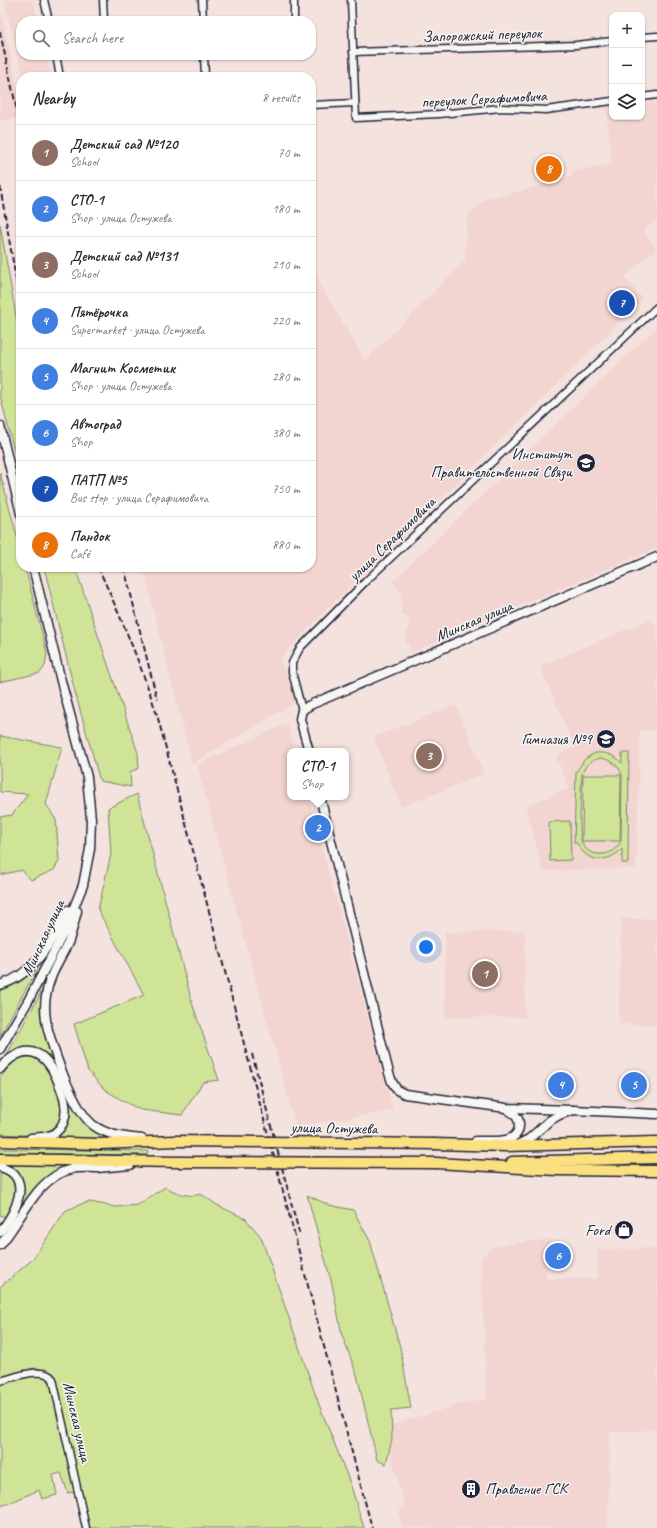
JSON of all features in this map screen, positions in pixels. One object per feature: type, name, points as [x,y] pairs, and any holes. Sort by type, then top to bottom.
[{"type":"main road","name":"улица Остужева","points":[[0,1140],[100,1144],[175,1141],[506,1146]]},
{"type":"main road","points":[[506,1146],[657,1142]]},
{"type":"main road","points":[[0,1159],[179,1162],[436,1163],[657,1158]]},
{"type":"main road","points":[[436,1163],[557,1170],[657,1171]]},
{"type":"street","points":[[44,0],[48,16]]},
{"type":"street","points":[[103,0],[104,16]]},
{"type":"street","points":[[202,0],[203,16]]},
{"type":"street","points":[[294,0],[294,16]]},
{"type":"street","points":[[316,105],[355,103],[351,0]]},
{"type":"street","points":[[645,37],[657,36]]},
{"type":"street","name":"Запорожский переулок","points":[[353,52],[576,45],[609,41]]},
{"type":"street","points":[[57,60],[59,72]]},
{"type":"street","points":[[204,60],[205,72]]},
{"type":"street","points":[[645,97],[657,95]]},
{"type":"street","name":"переулок Серафимовича","points":[[355,103],[356,118],[439,114],[501,108],[546,110],[609,101]]},
{"type":"street","name":"улица Серафимовича","points":[[302,710],[292,672],[292,663],[300,648],[367,580],[657,307]]},
{"type":"street","points":[[0,426],[16,493]]},
{"type":"street","name":"Минская улица","points":[[302,710],[316,702],[443,650],[657,557]]},
{"type":"street","name":"Минская улица","points":[[0,1048],[64,932],[83,885],[89,856],[91,828],[87,777],[61,681],[35,572]]},
{"type":"street","points":[[302,710],[300,718],[308,748]]},
{"type":"street","points":[[321,800],[380,1039],[390,1078],[394,1087],[405,1094],[506,1108],[573,1110]]},
{"type":"street","points":[[0,985],[24,974],[39,959],[83,885]]},
{"type":"street","points":[[83,885],[68,942],[52,975],[47,991],[47,1020],[58,1060],[75,1101],[83,1114],[93,1125],[112,1135],[175,1141]]},
{"type":"street","points":[[0,1069],[9,1060],[24,1052],[32,1052],[40,1055],[47,1061],[54,1071],[64,1098],[66,1110],[61,1125],[51,1135],[41,1138],[0,1140]]},
{"type":"street","points":[[435,1144],[508,1140],[514,1137],[519,1130],[519,1122],[513,1113],[506,1108]]},
{"type":"street","name":"улица Остужева","points":[[506,1146],[525,1142],[549,1121],[559,1115],[573,1110],[657,1114]]},
{"type":"street","points":[[0,1244],[39,1191],[58,1174],[79,1168],[179,1162]]},
{"type":"street","points":[[0,1167],[9,1171],[14,1176],[20,1190],[16,1206],[0,1232]]},
{"type":"street","name":"Минская улица","points":[[0,1381],[39,1372],[44,1372],[51,1376],[55,1386],[86,1528]]},
{"type":"shaded area","points":[[4,0],[33,0],[37,16],[16,16],[16,49]]},
{"type":"shaded area","points":[[0,8],[16,83],[16,118],[0,121]]},
{"type":"shaded area","points":[[19,60],[47,60],[50,72],[22,72]]},
{"type":"shaded area","points":[[657,101],[657,220],[643,230],[656,249],[624,277],[643,299],[291,646],[280,659],[297,701],[192,764],[144,572],[316,572],[316,273],[322,288],[365,361],[465,261],[467,216],[487,198],[510,194],[572,176],[572,171],[604,166],[612,163],[606,107],[609,106],[609,120],[645,120],[645,103]]},
{"type":"shaded area","name":"Институт Правительственной Связи","points":[[657,327],[657,548],[478,623],[472,621],[455,629],[452,636],[411,652],[405,638],[410,620],[402,614],[401,592],[392,582]]},
{"type":"shaded area","name":"Гимназия №9","points":[[651,619],[657,627],[657,730],[640,731],[636,868],[543,871],[526,806],[569,788],[556,756],[575,747],[540,666]]},
{"type":"shaded area","points":[[456,705],[484,774],[401,807],[374,737]]},
{"type":"shaded area","points":[[287,723],[294,748],[287,748],[287,800],[309,800],[393,1110],[296,1127],[197,765]]},
{"type":"shaded area","points":[[621,919],[657,919],[657,1025],[619,1024]]},
{"type":"shaded area","points":[[525,931],[525,1017],[445,1017],[445,932]]},
{"type":"shaded area","points":[[551,1239],[546,1279],[598,1279],[598,1250],[657,1248],[657,1430],[610,1432],[608,1528],[402,1528],[399,1513],[404,1502],[383,1428],[464,1403],[487,1399],[481,1257],[495,1246]]},
{"type":"green space","points":[[0,224],[16,316],[16,458],[0,395]]},
{"type":"green space","points":[[0,473],[16,532],[16,572],[26,572],[47,653],[45,666],[40,673],[0,682]]},
{"type":"green space","points":[[45,572],[77,572],[138,753],[139,768],[130,772],[131,787],[100,781],[75,692]]},
{"type":"green space","points":[[0,736],[62,747],[46,804],[56,820],[59,861],[54,870],[31,880],[22,870],[0,875],[0,817],[12,815],[28,794],[0,792]]},
{"type":"green space","points":[[595,753],[603,753],[613,756],[622,763],[622,753],[629,753],[628,863],[622,863],[622,849],[610,857],[597,859],[591,858],[581,850],[577,843],[574,843],[576,772],[585,759]],"holes":[[[601,758],[617,766],[622,775],[621,841],[611,852],[599,854],[588,850],[582,843],[580,822],[581,790],[582,775],[586,766],[594,760]]]},
{"type":"green space","points":[[583,775],[621,775],[620,841],[582,841]]},
{"type":"green space","points":[[137,794],[193,1006],[219,1080],[203,1082],[182,1115],[141,1110],[104,1089],[88,1071],[74,1024],[144,995],[98,910],[111,854],[108,808]]},
{"type":"green space","points":[[570,821],[571,860],[550,861],[549,822]]},
{"type":"green space","points":[[37,967],[0,1036],[0,988],[19,980]]},
{"type":"green space","points":[[43,989],[42,1008],[75,1106],[105,1136],[120,1140],[51,1138],[65,1125],[69,1116],[69,1106],[45,1055],[6,1056]]},
{"type":"green space","points":[[29,1057],[41,1061],[49,1070],[59,1091],[63,1110],[61,1119],[58,1125],[46,1133],[33,1135],[0,1134],[0,1078],[12,1063],[21,1058]]},
{"type":"green space","points":[[0,1149],[148,1151],[147,1155],[0,1153]]},
{"type":"green space","points":[[3,1164],[74,1166],[70,1166],[21,1212],[3,1234],[18,1210],[21,1191],[19,1179],[16,1173],[10,1167]]},
{"type":"green space","points":[[0,1171],[7,1174],[13,1180],[17,1191],[16,1198],[8,1216],[5,1217],[0,1215]]},
{"type":"green space","points":[[165,1187],[187,1195],[201,1194],[217,1205],[246,1219],[261,1237],[318,1402],[350,1483],[364,1528],[90,1528],[80,1491],[56,1384],[52,1373],[37,1368],[29,1369],[31,1375],[45,1378],[50,1382],[54,1389],[77,1491],[68,1493],[61,1473],[53,1475],[57,1495],[42,1499],[39,1490],[0,1506],[0,1287],[33,1259],[65,1211],[90,1202],[116,1207],[138,1205]]},
{"type":"green space","points":[[307,1195],[329,1205],[353,1210],[370,1241],[400,1347],[411,1408],[391,1410],[392,1439],[386,1464],[377,1460],[357,1375],[342,1335],[332,1284]]},
{"type":"railway","points":[[0,32],[16,106]]},
{"type":"railway","points":[[0,186],[16,279]]},
{"type":"railway","points":[[100,572],[139,663],[159,722],[372,1528]]},
{"type":"railway","points":[[125,572],[157,699]]},
{"type":"railway","points":[[252,1054],[300,1236]]},
{"type":"place","name":"Пандок","points":[[549,169]]},
{"type":"place","name":"ПАТП №5","points":[[622,303]]},
{"type":"place","name":"Институт Правительственной Связи","points":[[586,463]]},
{"type":"place","name":"Гимназия №9","points":[[606,739]]},
{"type":"place","name":"Детский сад №131","points":[[429,756]]},
{"type":"place","name":"СТО-1","points":[[318,828]]},
{"type":"place","name":"Детский сад №120","points":[[485,974]]},
{"type":"place","name":"Пятёрочка","points":[[561,1085]]},
{"type":"place","name":"Магнит Косметик","points":[[634,1085]]},
{"type":"place","name":"Ford","points":[[624,1230]]},
{"type":"place","name":"Автоград","points":[[558,1256]]},
{"type":"place","name":"Правление ГСК","points":[[471,1489]]}]
